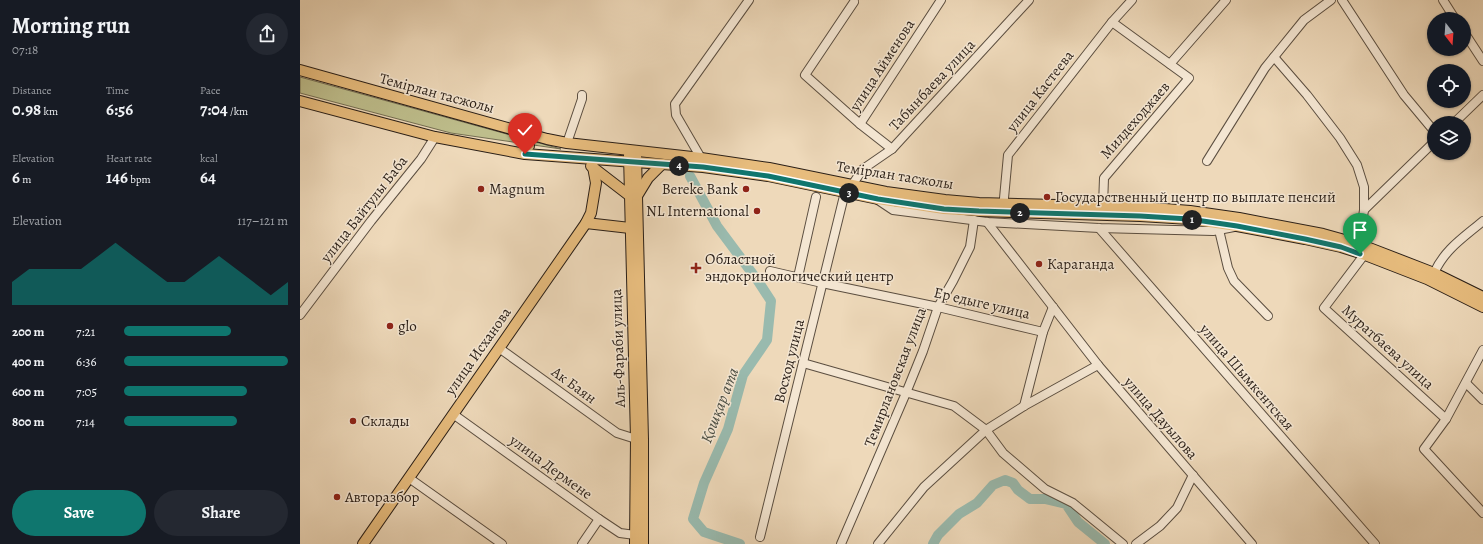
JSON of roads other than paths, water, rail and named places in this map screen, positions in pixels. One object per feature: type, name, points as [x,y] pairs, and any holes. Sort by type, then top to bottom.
[{"type":"main road","name":"Темірлан тасжолы","points":[[300,70],[525,133],[662,164],[703,167],[1003,208],[1189,219],[1237,226],[1312,241],[1341,247],[1427,279],[1483,307]]},
{"type":"main road","name":"Темірлан тасжолы","points":[[300,101],[435,137],[521,153],[584,159],[632,157],[701,158],[769,168],[848,188],[878,199],[944,209],[1103,206],[1190,211],[1323,234],[1359,244],[1434,273],[1483,297]]},
{"type":"main road","points":[[521,153],[529,146],[525,133]]},
{"type":"main road","name":"Аль-Фараби улица","points":[[632,157],[643,439],[643,544]]},
{"type":"main road","points":[[584,159],[633,196],[662,164]]},
{"type":"main road","name":"улица Исханова","points":[[365,543],[586,223],[590,212],[596,183],[593,167]]},
{"type":"main road","name":"Аль-Фараби улица","points":[[633,196],[630,228],[636,439],[635,540]]},
{"type":"main road","points":[[586,223],[630,228]]},
{"type":"street","points":[[701,158],[676,115],[674,109],[675,104],[749,0]]},
{"type":"street","name":"улица Айменова","points":[[860,124],[941,0]]},
{"type":"street","name":"Табынбаева улица","points":[[848,188],[863,169],[892,149],[1029,0]]},
{"type":"street","name":"улица Кастеева","points":[[1003,208],[1008,155],[1112,22],[1132,0]]},
{"type":"street","name":"Милдеходжаев","points":[[1170,64],[1226,0]]},
{"type":"street","points":[[1207,161],[1265,68],[1304,20],[1330,0]]},
{"type":"street","points":[[1342,0],[1404,95],[1427,123]]},
{"type":"street","points":[[1443,0],[1451,12]]},
{"type":"street","name":"улица Айменова","points":[[854,2],[805,75],[860,124],[892,149]]},
{"type":"street","name":"Милдеходжаев","points":[[1103,206],[1104,178],[1189,78],[1112,22]]},
{"type":"street","points":[[1471,43],[1483,61]]},
{"type":"street","points":[[1274,57],[1307,95],[1340,138],[1357,165],[1364,187],[1364,210],[1359,244]]},
{"type":"street","points":[[567,143],[582,95]]},
{"type":"street","points":[[1461,116],[1483,95]]},
{"type":"street","name":"улица Байтулы Баба","points":[[300,315],[371,221],[421,159],[435,137]]},
{"type":"street","points":[[1364,210],[1427,149]]},
{"type":"street","name":"Восход улица","points":[[760,537],[822,284],[848,188]]},
{"type":"street","points":[[798,277],[816,197]]},
{"type":"street","points":[[878,199],[893,210],[987,222],[1099,228],[1212,231],[1237,226]]},
{"type":"street","name":"Темирлановская улица","points":[[841,544],[906,393],[923,351],[938,306],[953,281],[970,247],[974,220]]},
{"type":"street","points":[[1434,273],[1445,253],[1483,221]]},
{"type":"street","name":"улица Дауылова","points":[[987,222],[1098,365],[1252,544]]},
{"type":"street","name":"улица Шымкентская","points":[[1099,228],[1375,544]]},
{"type":"street","points":[[1219,230],[1228,268],[1234,281],[1268,316]]},
{"type":"street","name":"Муратбаева улица","points":[[1364,255],[1324,308],[1446,419]]},
{"type":"street","name":"Ер едыге улица","points":[[770,271],[822,284],[938,306],[1043,332],[1053,307]]},
{"type":"street","points":[[1024,406],[1043,332]]},
{"type":"street","name":"Ак Баян","points":[[499,348],[617,433],[636,439]]},
{"type":"street","points":[[1483,350],[1446,419],[1424,449],[1483,513]]},
{"type":"street","points":[[803,363],[954,406],[986,430],[1003,453],[1045,489],[1073,504],[1123,544]]},
{"type":"street","points":[[878,544],[924,487],[986,430],[1024,406],[1098,365]]},
{"type":"street","points":[[1466,383],[1483,400]]},
{"type":"street","name":"улица Дермене","points":[[453,414],[620,533],[635,540]]},
{"type":"street","points":[[1136,544],[1160,526],[1177,508],[1193,475]]},
{"type":"street","points":[[409,478],[502,544]]},
{"type":"street","points":[[582,544],[600,519]]},
{"type":"waterway","name":"Қошқар ата","points":[[690,176],[717,226],[771,301],[767,340],[743,375],[728,429],[704,483],[693,519],[704,532],[740,544]]},
{"type":"waterway","name":"Қошқар ата","points":[[933,544],[938,535],[959,514],[977,503],[993,485],[1005,480],[1013,483],[1018,490],[1030,499],[1045,499],[1066,504],[1078,522],[1105,544]]},
{"type":"place","name":"Magnum","points":[[481,189]]},
{"type":"place","name":"Bereke Bank","points":[[746,189]]},
{"type":"place","name":"Государственный центр по выплате пенсий","points":[[1047,197]]},
{"type":"place","name":"NL International","points":[[757,211]]},
{"type":"place","name":"Караганда","points":[[1039,264]]},
{"type":"place","name":"Областной эндокринологический центр","points":[[696,268]]},
{"type":"place","name":"glo","points":[[390,326]]},
{"type":"place","name":"Склады","points":[[353,421]]},
{"type":"place","name":"Авторазбор","points":[[337,497]]}]
